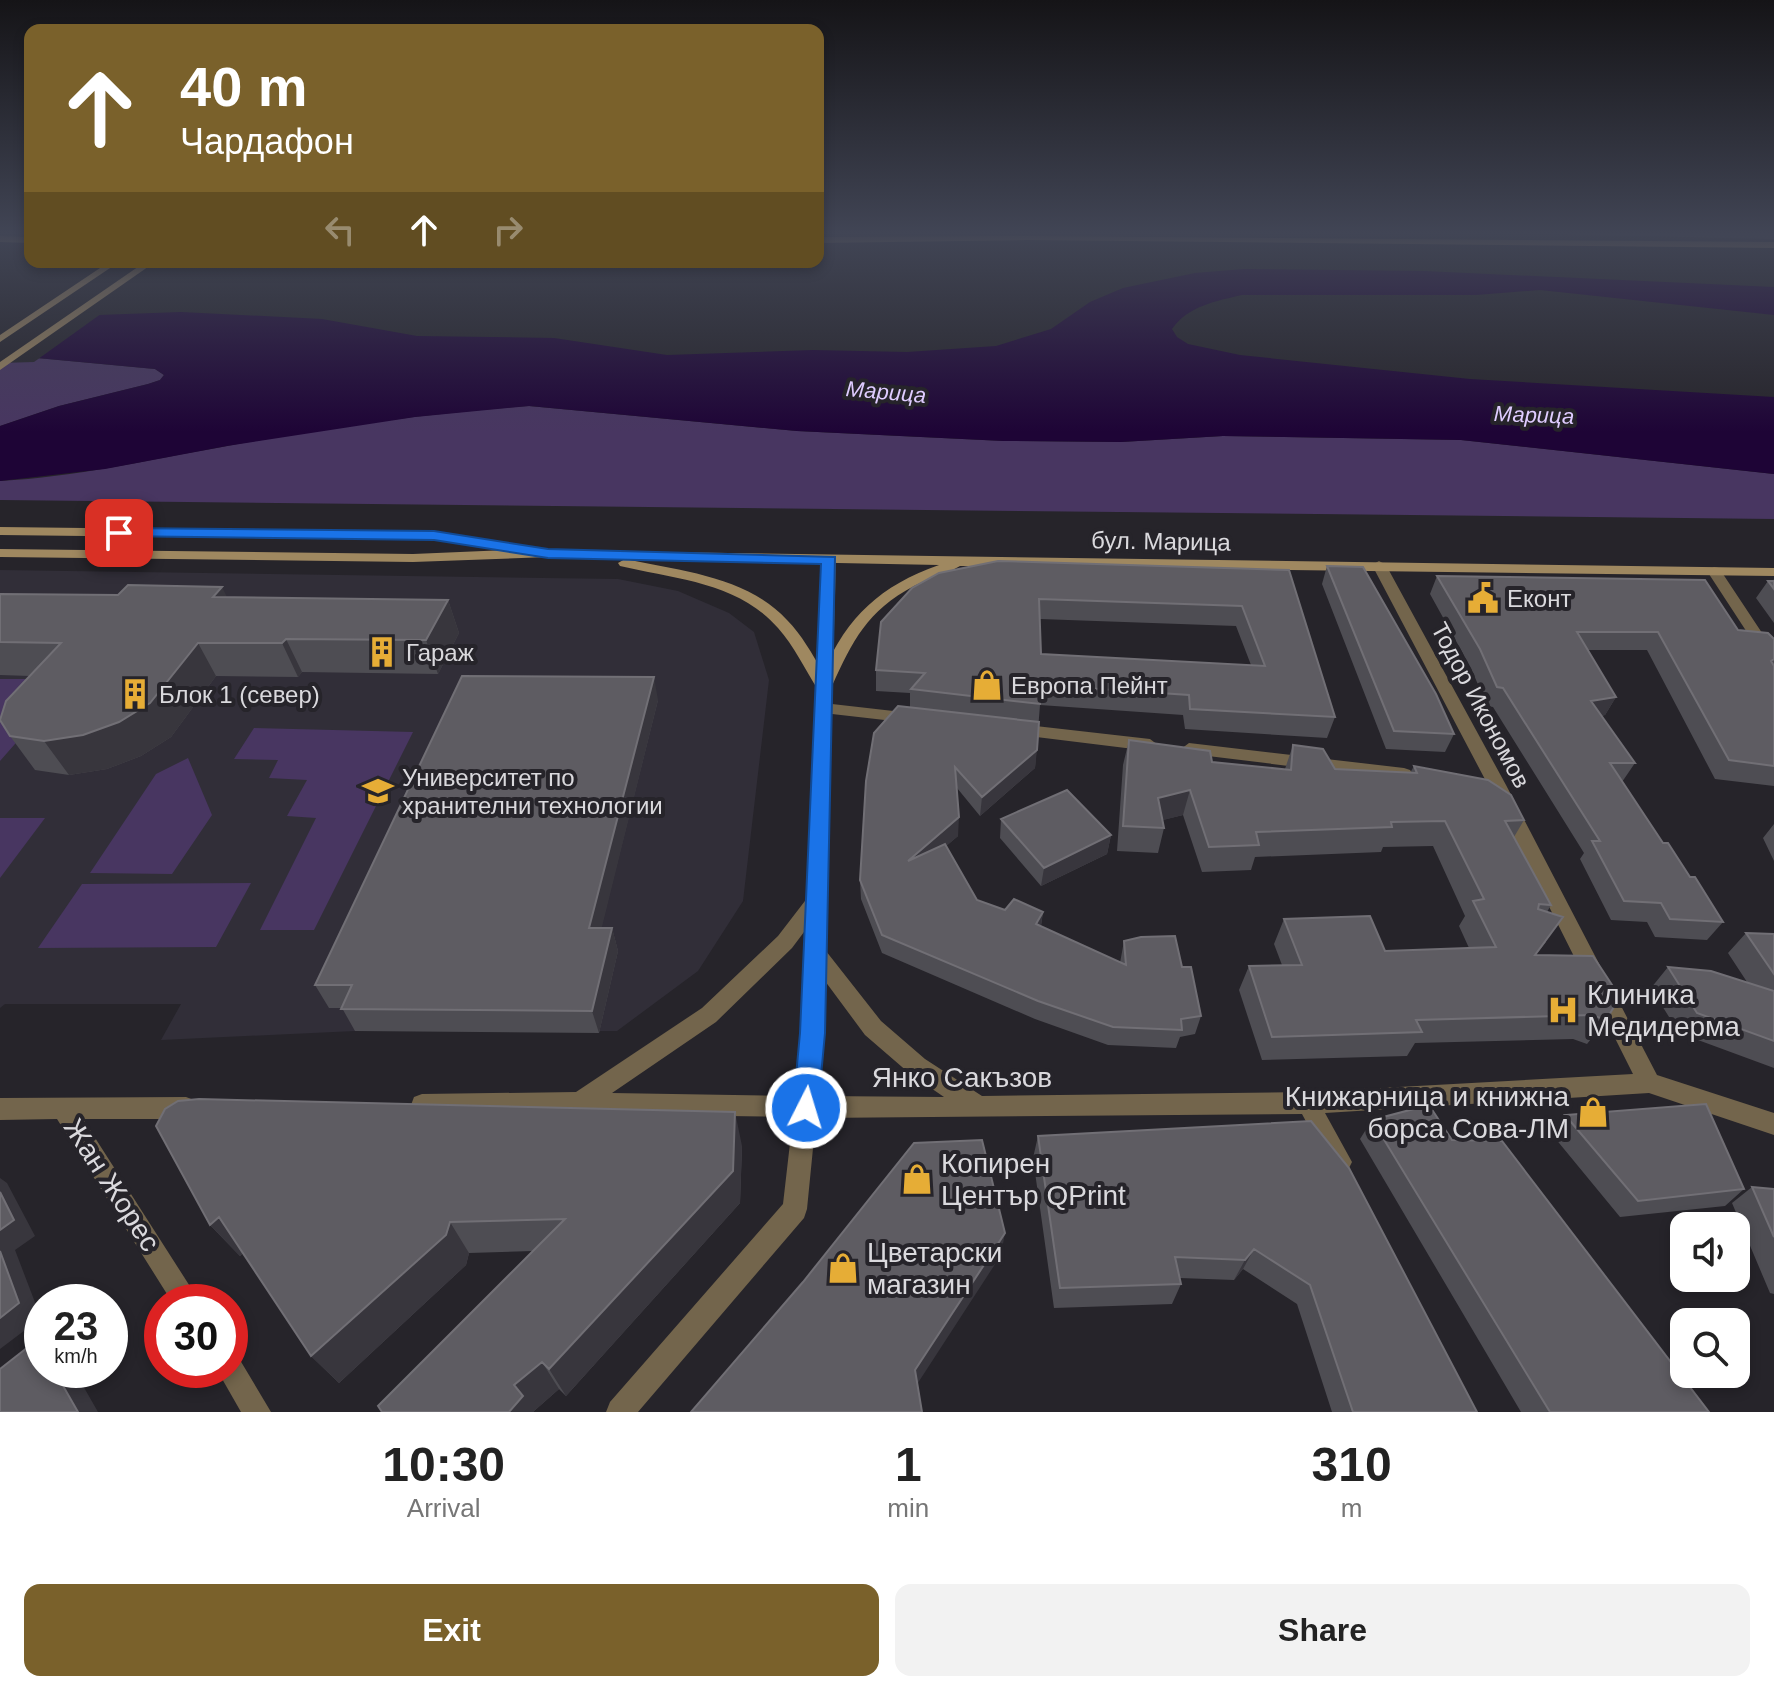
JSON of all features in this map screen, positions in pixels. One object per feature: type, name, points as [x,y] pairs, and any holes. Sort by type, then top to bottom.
[{"type":"street","points":[[0,339],[58,300]]},
{"type":"street","points":[[0,367],[97,300]]},
{"type":"street","name":"бул. Марица","points":[[0,531],[434,536],[548,553]]},
{"type":"street","name":"бул. Марица","points":[[0,553],[413,558],[548,553],[829,560],[1774,572]]},
{"type":"street","points":[[588,554],[718,585],[741,594],[765,608],[783,624],[824,686]]},
{"type":"street","points":[[620,1412],[795,1209],[813,1033],[815,902],[829,560]]},
{"type":"street","points":[[824,686],[852,630],[891,592],[921,577],[968,561]]},
{"type":"street","name":"Тодор Икономов","points":[[1379,565],[1489,784],[1649,1083]]},
{"type":"street","points":[[1714,571],[1774,663]]},
{"type":"street","points":[[823,708],[933,720]]},
{"type":"street","points":[[995,727],[1419,776]]},
{"type":"street","points":[[579,1103],[709,1015],[785,942],[815,902]]},
{"type":"street","points":[[814,951],[873,1028],[917,1066],[981,1108]]},
{"type":"street","name":"Янко Сакъзов","points":[[407,1105],[579,1103],[981,1108],[1308,1103],[1649,1083],[1774,1124]]},
{"type":"street","points":[[1308,1103],[1353,1187]]},
{"type":"street","points":[[0,1109],[204,1107]]},
{"type":"street","name":"Жан Жорес","points":[[63,1109],[175,1284]]},
{"type":"street","points":[[242,1388],[257,1412]]},
{"type":"shaded area","points":[[37,358],[155,369],[164,375],[148,384],[59,406],[0,426],[0,359]]},
{"type":"shaded area","points":[[529,406],[797,431],[1004,441],[1121,442],[1223,436],[1461,440],[1774,474],[1774,519],[0,500],[0,481],[84,472],[375,422]]},
{"type":"shaded area","name":"Университет по хранителни технологии","points":[[0,570],[618,579],[678,591],[729,613],[754,632],[769,680],[743,901],[698,971],[617,1031],[355,1031],[161,1040],[181,1004],[5,1004],[0,1008]]},
{"type":"shaded area","points":[[0,679],[72,679],[0,761]]},
{"type":"shaded area","points":[[254,728],[413,732],[314,930],[260,930],[316,818],[287,816],[307,780],[269,778],[278,760],[234,759]]},
{"type":"shaded area","points":[[188,758],[212,815],[172,874],[90,873],[156,774]]},
{"type":"shaded area","points":[[0,818],[45,818],[0,878]]},
{"type":"shaded area","points":[[251,883],[216,947],[38,948],[82,884]]},
{"type":"water","name":"Марица","points":[[1222,300],[1194,310],[1172,329],[1177,337],[1188,344],[1240,355],[1470,379],[1774,397],[1774,474],[1461,440],[1223,436],[1121,442],[1004,441],[797,431],[529,406],[415,417],[227,446],[105,469],[0,481],[0,426],[59,406],[148,384],[164,375],[155,369],[37,358],[71,316],[181,312],[322,319],[417,336],[554,338],[667,355],[813,350],[907,352],[996,346],[1051,329],[1090,302]]},
{"type":"water","points":[[1633,300],[1774,300],[1774,315]]},
{"type":"pier","points":[[105,311],[34,362],[0,363],[0,319]]},
{"type":"building","points":[[998,561],[1289,570],[1335,717],[1190,709],[1189,695],[1041,685],[1040,704],[911,689],[925,673],[876,670],[881,622],[912,588],[939,573]],"holes":[[[1039,599],[1242,606],[1265,666],[1041,654]]]},
{"type":"building","points":[[1327,566],[1363,567],[1436,694],[1454,734],[1394,731]]},
{"type":"building","points":[[1437,576],[1705,580],[1738,630],[1768,633],[1774,639],[1774,659],[1771,661],[1774,666],[1774,766],[1729,760],[1658,632],[1577,632],[1616,697],[1591,701],[1635,763],[1610,763],[1663,843],[1668,843],[1690,877],[1695,877],[1723,922],[1670,919],[1661,903],[1624,901],[1592,841],[1600,841],[1503,688],[1497,687],[1480,649]]},
{"type":"building","points":[[128,585],[222,587],[213,597],[448,600],[426,640],[286,639],[282,643],[198,643],[150,703],[119,722],[83,735],[44,741],[10,736],[0,720],[6,701],[61,643],[0,642],[0,594],[118,595]]},
{"type":"building","points":[[462,676],[654,677],[589,928],[612,928],[592,1011],[341,1009],[352,985],[315,985]]},
{"type":"building","points":[[898,706],[1039,722],[1037,750],[982,797],[955,767],[959,817],[908,861],[945,844],[977,900],[1005,910],[1014,899],[1043,912],[1036,924],[1126,965],[1124,941],[1175,936],[1182,967],[1191,967],[1201,1016],[1181,1019],[1182,1030],[1113,1027],[1038,1001],[882,935],[860,880],[866,781],[874,733]]},
{"type":"building","points":[[1129,740],[1210,751],[1212,762],[1291,770],[1293,745],[1323,749],[1335,769],[1417,773],[1414,766],[1488,780],[1511,795],[1524,820],[1505,821],[1551,905],[1539,904],[1538,909],[1563,917],[1535,955],[1593,956],[1620,997],[1606,1020],[1592,1015],[1416,1020],[1422,1032],[1272,1037],[1249,966],[1302,965],[1284,919],[1370,916],[1385,951],[1496,947],[1473,901],[1484,899],[1445,821],[1391,822],[1392,827],[1256,832],[1259,845],[1209,847],[1190,790],[1158,798],[1164,828],[1123,826]]},
{"type":"building","points":[[1067,790],[1111,835],[1044,868],[1001,819]]},
{"type":"building","points":[[1746,933],[1774,934],[1774,974]]},
{"type":"building","points":[[1668,967],[1711,971],[1774,991],[1774,1041],[1697,1013]]},
{"type":"building","points":[[199,1099],[735,1112],[733,1171],[549,1369],[542,1362],[514,1385],[523,1396],[509,1412],[382,1412],[378,1406],[565,1219],[450,1222],[446,1235],[311,1356],[219,1217],[210,1225],[156,1126],[165,1109],[178,1101]]},
{"type":"building","points":[[1706,1104],[1744,1189],[1638,1201],[1565,1115]]},
{"type":"building","points":[[1429,1105],[1452,1140],[1502,1141],[1670,1361],[1670,1388],[1691,1388],[1709,1412],[1550,1412],[1372,1120]]},
{"type":"building","points":[[1311,1121],[1349,1168],[1477,1412],[1353,1412],[1310,1285],[1254,1249],[1245,1260],[1175,1257],[1181,1284],[1060,1288],[1038,1136]]},
{"type":"building","points":[[982,1140],[1005,1233],[915,1370],[922,1412],[691,1412],[803,1282],[914,1143]]},
{"type":"building","points":[[1752,1187],[1774,1189],[1774,1237]]},
{"type":"building","points":[[0,1192],[14,1220],[0,1230]]},
{"type":"building","points":[[0,1251],[19,1303],[0,1318]]},
{"type":"building","points":[[24,1350],[24,1388],[64,1388],[78,1412],[0,1412],[0,1369]]},
{"type":"place","name":"Еконт","points":[[1483,598]]},
{"type":"place","name":"Гараж","points":[[382,652]]},
{"type":"place","name":"Европа Пейнт","points":[[987,685]]},
{"type":"place","name":"Блок 1 (север)","points":[[135,694]]},
{"type":"place","name":"Университет по хранителни технологии","points":[[378,791]]},
{"type":"place","name":"Клиника Медидерма","points":[[1563,1010]]},
{"type":"place","name":"Книжарница и книжна борса Сова-ЛМ","points":[[1593,1112]]},
{"type":"place","name":"Копирен Център QPrint","points":[[917,1179]]},
{"type":"place","name":"Цветарски магазин","points":[[843,1268]]},
{"type":"route","points":[[119,533],[434,536],[548,553],[829,560],[815,902],[813,1033],[806,1108]]}]
